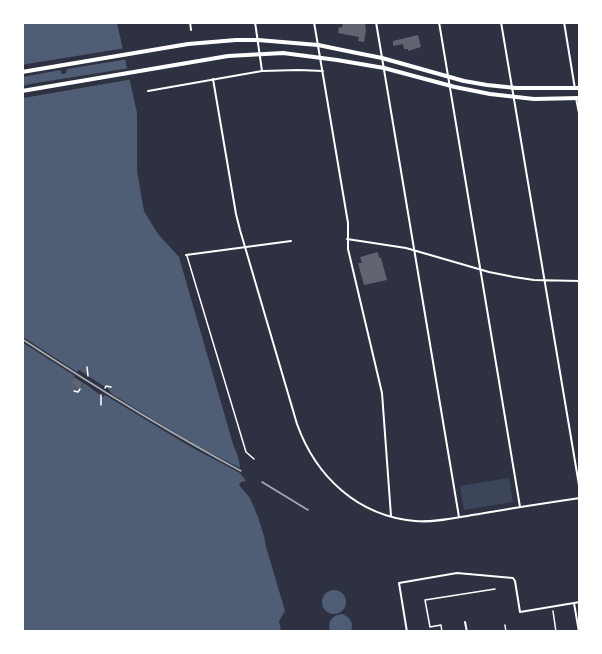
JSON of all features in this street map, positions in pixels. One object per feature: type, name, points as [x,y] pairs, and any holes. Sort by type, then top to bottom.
[{"type":"main road","points":[[22,72],[135,52],[204,43],[258,40],[318,45],[382,58],[448,77],[487,85],[512,88],[577,88]]},
{"type":"main road","points":[[22,91],[228,56],[284,53],[384,68],[470,90],[513,97],[578,98]]},
{"type":"street","points":[[190,22],[191,30]]},
{"type":"street","points":[[255,22],[262,71]]},
{"type":"street","points":[[314,22],[348,223],[348,249],[382,393],[391,516]]},
{"type":"street","points":[[376,22],[459,517]]},
{"type":"street","points":[[439,22],[520,507]]},
{"type":"street","points":[[501,22],[579,491]]},
{"type":"street","points":[[564,22],[577,88]]},
{"type":"street","points":[[148,91],[262,71],[323,71]]},
{"type":"street","points":[[213,79],[236,214],[295,416],[305,445],[323,473],[340,489],[374,511],[423,521],[579,498]]},
{"type":"street","points":[[578,98],[579,118]]},
{"type":"street","points":[[347,239],[416,251],[514,277],[579,281]]},
{"type":"street","points":[[186,255],[291,241]]},
{"type":"street","points":[[407,632],[399,584],[401,582],[457,573],[511,577],[515,581],[520,612],[579,602]]},
{"type":"street","points":[[574,603],[579,632]]},
{"type":"street","points":[[465,622],[466,632]]},
{"type":"lane","points":[[186,255],[246,452],[254,459]]},
{"type":"path","points":[[87,367],[88,376]]},
{"type":"path","points":[[105,388],[106,386],[111,387]]},
{"type":"path","points":[[74,391],[78,392],[80,389]]},
{"type":"path","points":[[101,395],[101,405]]},
{"type":"path","points":[[441,632],[441,626],[430,627],[425,600],[495,589]]},
{"type":"path","points":[[552,607],[556,632]]},
{"type":"path","points":[[505,625],[506,632]]},
{"type":"path","points":[[435,626],[436,632]]},
{"type":"shaded area","points":[[23,23],[117,23],[137,113],[137,171],[144,211],[158,234],[179,257],[238,458],[240,473],[246,481],[239,485],[250,498],[258,517],[285,611],[279,621],[281,631],[23,631]]},
{"type":"shaded area","points":[[509,478],[513,502],[464,510],[460,486]]},
{"type":"shaded area","points":[[334,590],[342,594],[346,602],[342,610],[334,614],[326,610],[322,602],[326,594]]},
{"type":"shaded area","points":[[342,614],[351,621],[351,631],[330,631],[331,620]]},
{"type":"pier","points":[[126,48],[128,59],[67,69],[64,74],[60,70],[23,77],[23,65]]},
{"type":"pier","points":[[130,68],[133,79],[23,98],[23,86],[30,84]]},
{"type":"pier","points":[[23,337],[77,372],[79,370],[112,394],[191,443],[240,468],[240,473],[191,447],[105,395],[103,397],[84,383],[80,389],[71,383],[75,376],[22,342]]},
{"type":"building","points":[[343,22],[365,22],[364,42],[358,41],[359,37],[338,33]]},
{"type":"building","points":[[418,35],[421,47],[408,51],[404,49],[403,44],[393,46],[393,41]]},
{"type":"building","points":[[378,252],[387,280],[364,285],[358,263],[362,263],[360,257]]},
{"type":"building","points":[[74,377],[83,383],[80,389],[71,383]]},
{"type":"railway","points":[[22,339],[130,408],[241,471]]},
{"type":"railway","points":[[262,482],[308,510]]}]
